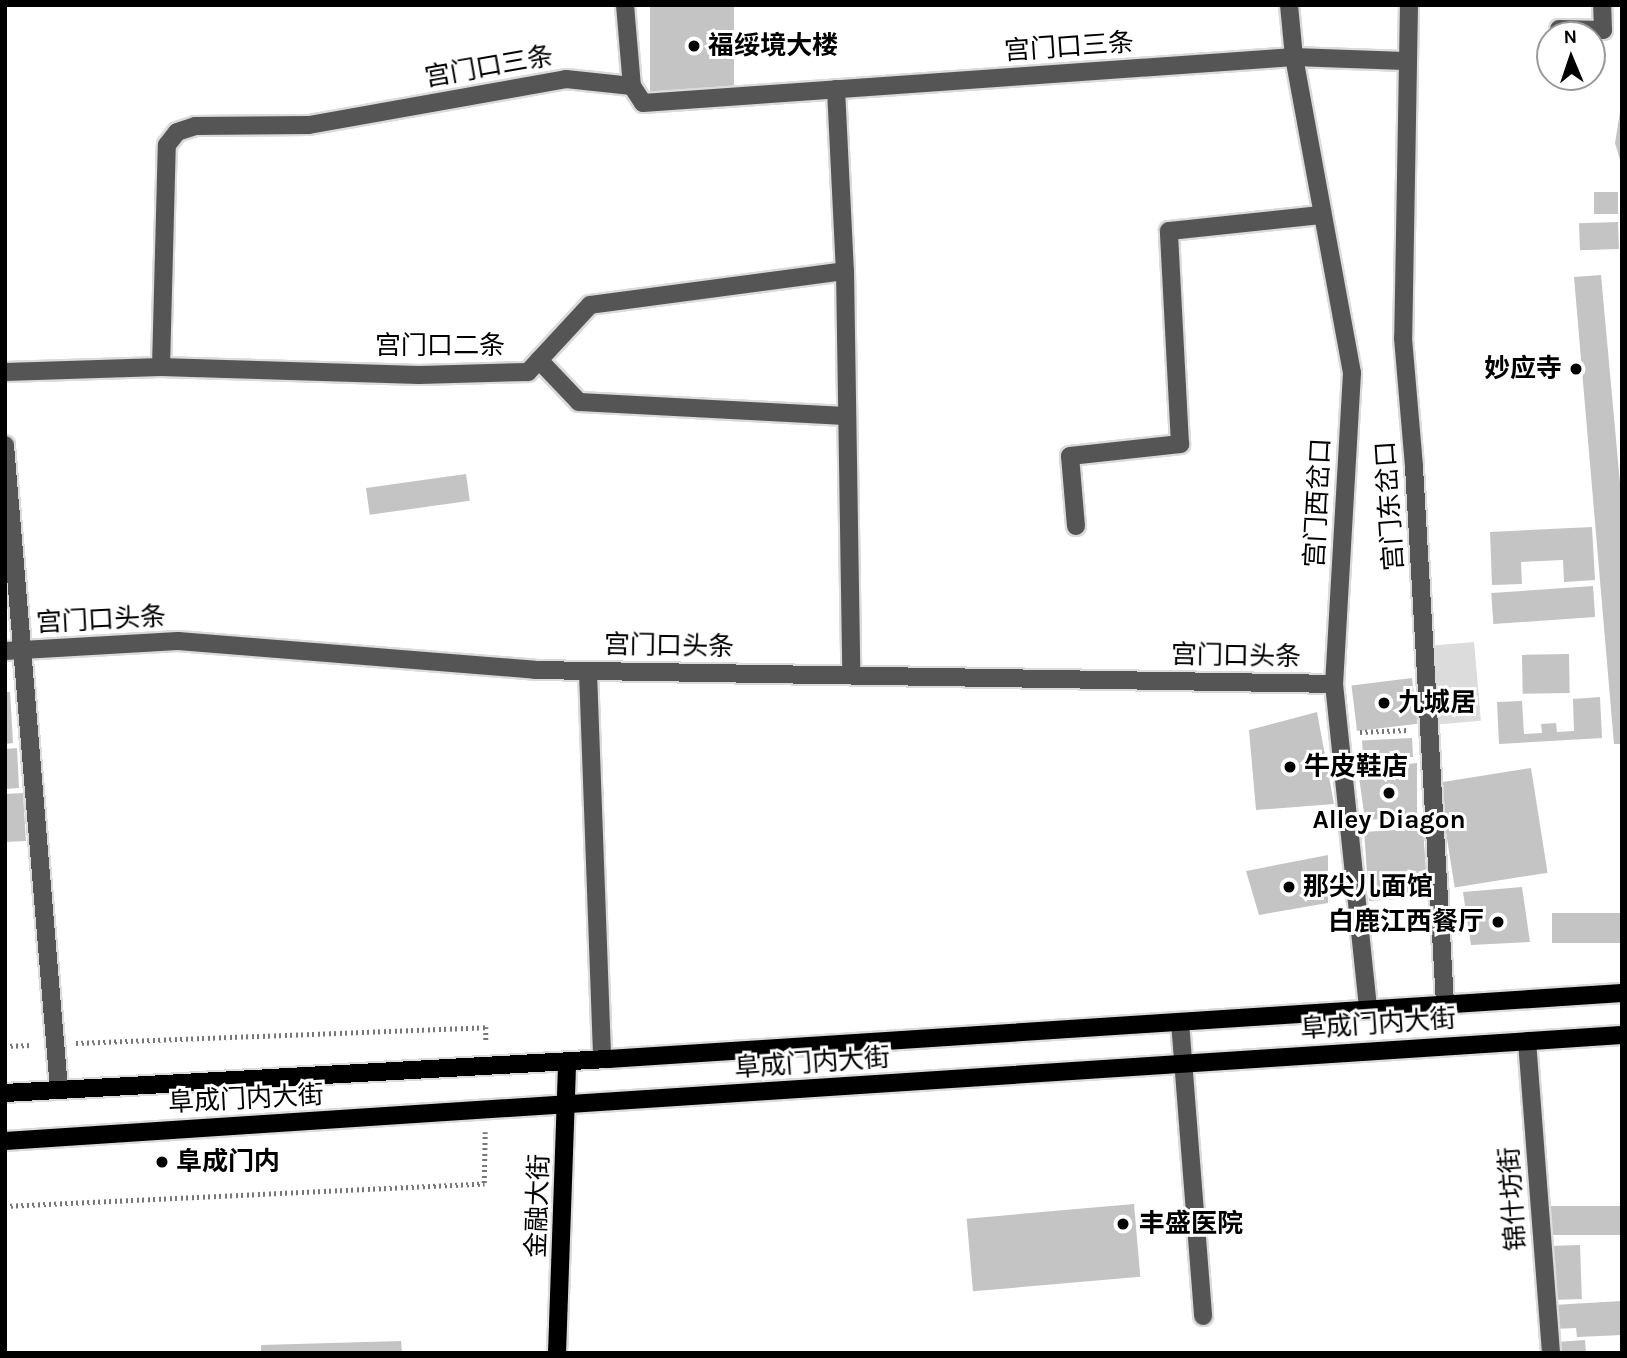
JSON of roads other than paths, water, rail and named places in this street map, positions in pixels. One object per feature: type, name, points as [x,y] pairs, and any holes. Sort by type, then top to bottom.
[{"type":"main road","name":"阜成门内大街","points":[[5,1093],[567,1062],[1622,993]]},
{"type":"main road","name":"阜成门内大街","points":[[5,1141],[1622,1035]]},
{"type":"main road","name":"金融大街","points":[[557,1353],[568,1106],[567,1062]]},
{"type":"street","points":[[625,5],[632,86]]},
{"type":"street","name":"宫门西岔口","points":[[1289,5],[1294,57],[1321,215],[1352,373],[1334,684],[1368,1008]]},
{"type":"street","name":"宫门东岔口","points":[[1409,5],[1405,61],[1403,338],[1430,729],[1445,1003]]},
{"type":"street","name":"宫门口三条","points":[[161,367],[167,145],[177,132],[222,124],[309,125],[566,79],[632,86],[643,103],[1294,57],[1405,61]]},
{"type":"street","points":[[836,89],[845,271],[851,674]]},
{"type":"street","points":[[1076,526],[1070,456],[1180,444],[1170,231],[1321,215]]},
{"type":"street","name":"宫门口二条","points":[[5,373],[161,367],[419,375],[528,372],[590,305],[845,271]]},
{"type":"street","points":[[539,360],[579,402],[846,416]]},
{"type":"street","points":[[5,445],[59,1090]]},
{"type":"street","name":"宫门口头条","points":[[5,651],[178,641],[588,672],[851,674],[1334,684]]},
{"type":"street","points":[[588,672],[602,1059]]},
{"type":"street","points":[[1180,1022],[1202,1316]]},
{"type":"street","name":"锦什坊街","points":[[1527,1041],[1551,1353]]},
{"type":"place","name":"福绥境大楼","points":[[694,46]]},
{"type":"place","name":"妙应寺","points":[[1576,369]]},
{"type":"place","name":"九城居","points":[[1384,703]]},
{"type":"place","name":"牛皮鞋店","points":[[1290,767]]},
{"type":"place","name":"Alley Diagon","points":[[1389,793]]},
{"type":"place","name":"那尖儿面馆","points":[[1289,887]]},
{"type":"place","name":"白鹿江西餐厅","points":[[1498,922]]},
{"type":"place","name":"阜成门内","points":[[162,1162]]},
{"type":"place","name":"丰盛医院","points":[[1123,1224]]}]
